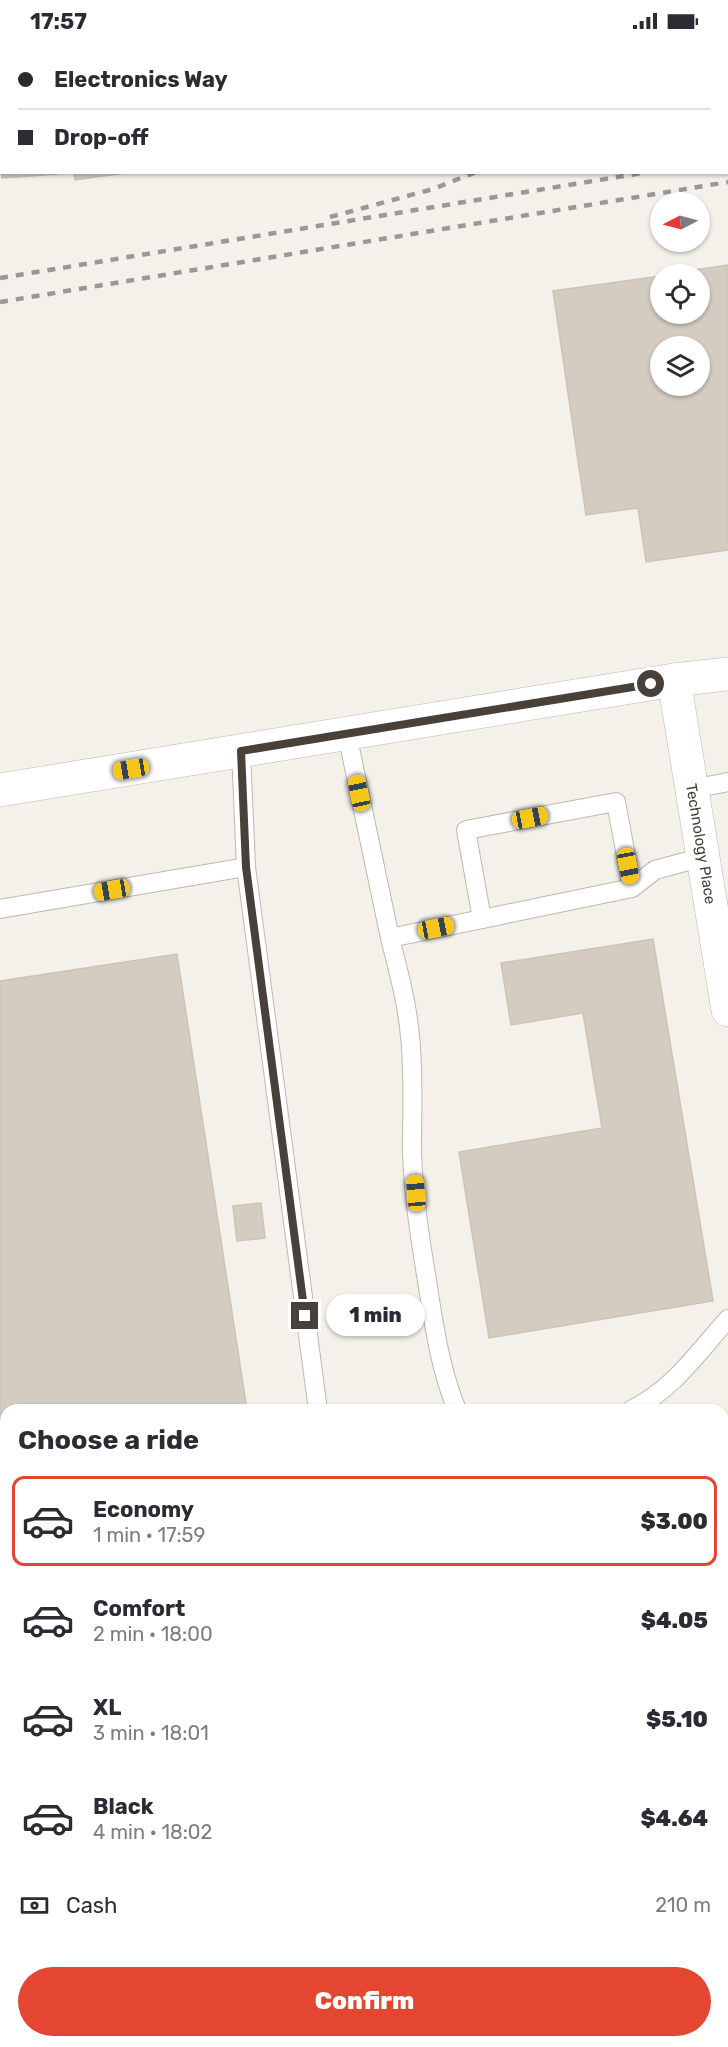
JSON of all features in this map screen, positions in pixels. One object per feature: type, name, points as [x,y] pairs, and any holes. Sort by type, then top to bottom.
[{"type":"street","points":[[0,790],[674,680],[728,674]]},
{"type":"street","name":"Technology Place","points":[[674,680],[728,1010]]},
{"type":"lane","points":[[347,734],[403,989],[410,1034],[413,1087],[412,1152],[420,1234],[438,1350],[447,1386],[454,1404]]},
{"type":"lane","points":[[241,751],[246,867],[317,1404]]},
{"type":"lane","points":[[692,789],[728,782]]},
{"type":"lane","points":[[482,919],[466,830],[616,802],[632,888]]},
{"type":"lane","points":[[390,938],[632,888],[655,870],[703,857]]},
{"type":"lane","points":[[0,909],[246,867]]},
{"type":"lane","points":[[642,1404],[673,1383],[728,1319]]},
{"type":"building","points":[[2,174],[58,174],[2,178]]},
{"type":"building","points":[[74,174],[117,174],[75,180]]},
{"type":"building","points":[[728,265],[728,550],[646,562],[638,508],[586,515],[553,291],[650,277],[650,324],[710,324],[710,268]]},
{"type":"building","points":[[653,939],[713,1301],[489,1338],[459,1152],[602,1128],[583,1013],[511,1025],[501,963]]},
{"type":"building","points":[[177,954],[246,1404],[0,1404],[0,981]]},
{"type":"building","points":[[261,1203],[265,1238],[237,1241],[233,1206]]},
{"type":"railway","points":[[330,217],[433,189],[471,174]]},
{"type":"railway","points":[[0,278],[636,174]]},
{"type":"railway","points":[[0,302],[728,182]]},
{"type":"route","points":[[305,1316],[246,867],[241,751],[651,684]]}]
